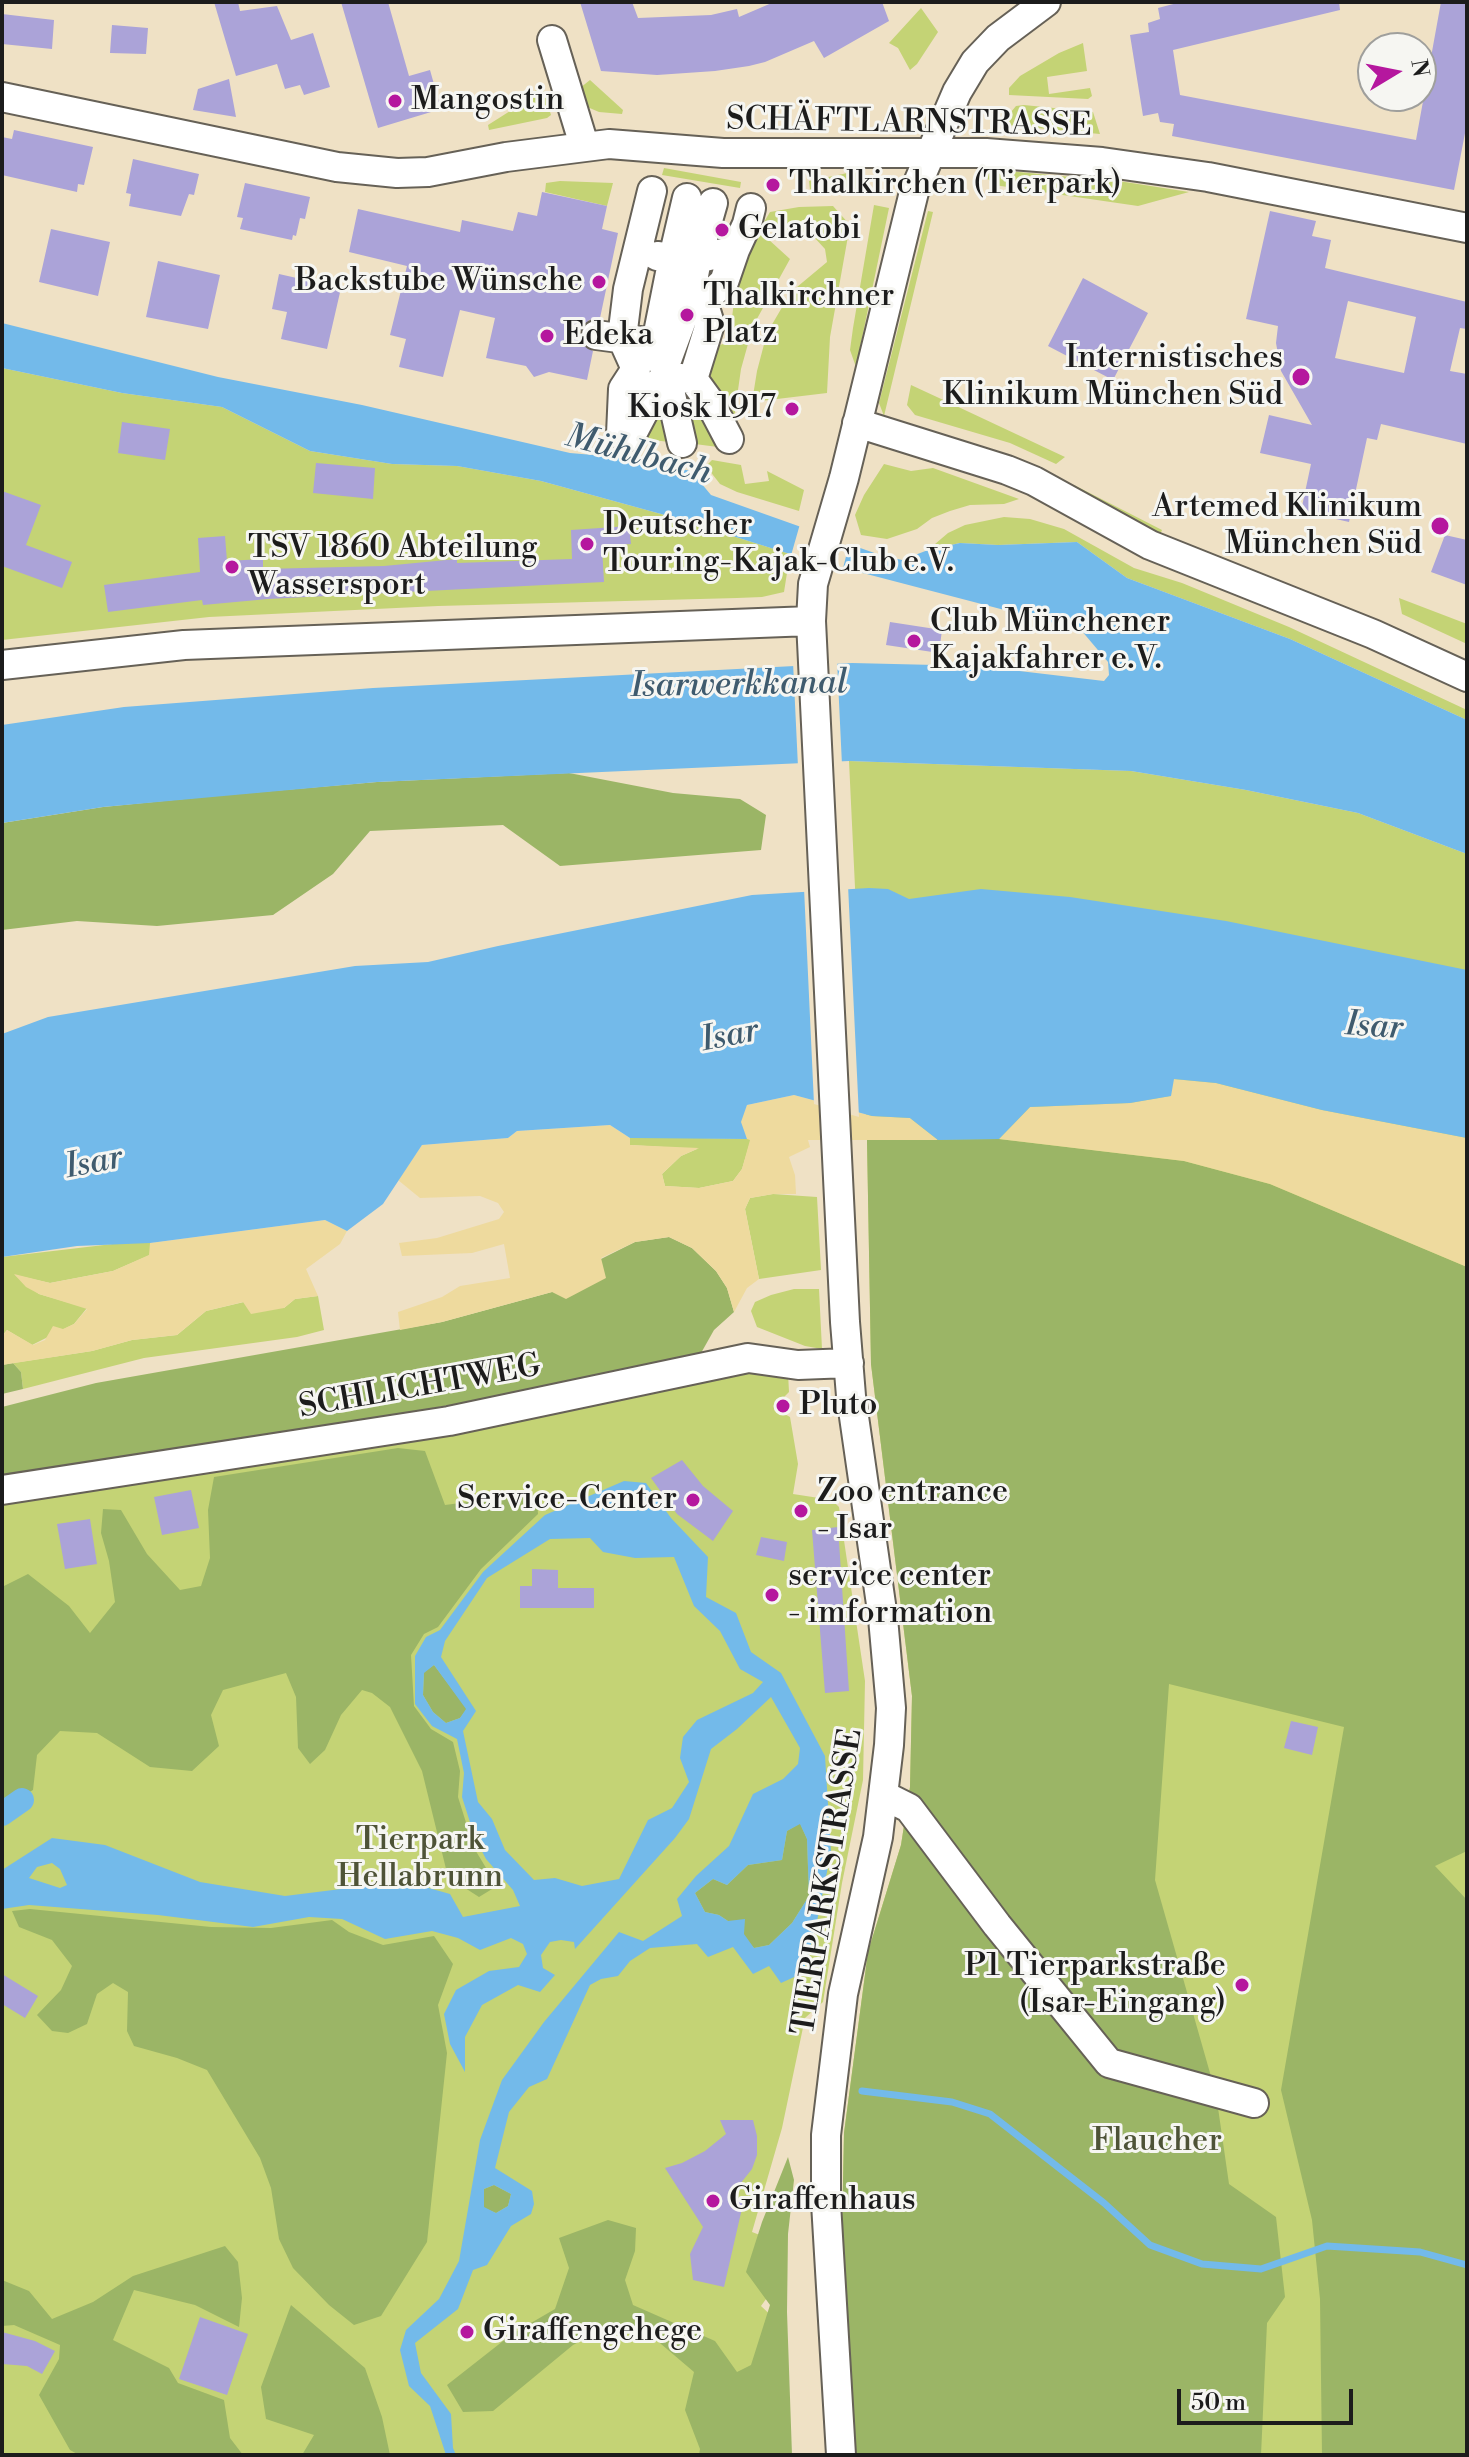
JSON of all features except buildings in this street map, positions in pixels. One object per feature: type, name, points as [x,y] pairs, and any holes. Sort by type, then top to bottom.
[{"type":"street","points":[[2,665],[184,645],[811,621],[813,584],[857,423],[914,192],[957,92],[975,62],[998,38],[1046,2]]},
{"type":"street","points":[[552,40],[584,145]]},
{"type":"street","name":"SCHÄFTLARNSTRASSE","points":[[2,97],[337,167],[397,173],[428,172],[584,145],[609,144],[723,153],[986,153],[1102,162],[1208,177],[1467,228]]},
{"type":"street","points":[[652,191],[637,252],[617,287],[609,336],[709,401],[729,439]]},
{"type":"street","points":[[682,443],[661,371],[686,298],[685,259],[700,201]]},
{"type":"street","points":[[617,287],[686,298],[724,282],[735,250],[754,216]]},
{"type":"street","points":[[637,252],[685,259],[735,250]]},
{"type":"street","points":[[626,435],[623,389],[661,371],[710,324],[686,298]]},
{"type":"street","points":[[857,423],[1020,475],[1150,545],[1373,634],[1467,677]]},
{"type":"street","name":"TIERPARKSTRASSE","points":[[811,621],[845,1322],[889,1663],[890,1720],[878,1837],[843,1994],[826,2135],[826,2203],[841,2455]]},
{"type":"street","name":"SCHLICHTWEG","points":[[2,1490],[449,1421],[748,1358],[798,1365],[849,1363]]},
{"type":"street","points":[[883,1795],[909,1808],[997,1925],[1109,2063],[1254,2103]]},
{"type":"green space","points":[[921,8],[938,32],[910,70],[898,48],[889,43]]},
{"type":"green space","points":[[1083,43],[1087,71],[1047,77],[1049,94],[1090,88],[1092,96],[1088,99],[1009,95],[1009,88],[1020,76]]},
{"type":"green space","points":[[590,80],[623,110],[622,114],[599,112],[585,106],[580,88]]},
{"type":"green space","points":[[542,85],[551,115],[489,130],[488,125],[518,106]]},
{"type":"green space","points":[[1016,106],[1093,112],[1100,134],[1006,125]]},
{"type":"green space","points":[[664,168],[741,182],[740,188],[662,175]]},
{"type":"green space","points":[[986,169],[1125,182],[1189,192],[1138,206],[994,185],[986,177]]},
{"type":"green space","points":[[862,170],[856,189],[810,190],[809,181]]},
{"type":"green space","points":[[546,183],[613,183],[607,206],[545,192]]},
{"type":"green space","points":[[874,205],[889,208],[856,367],[850,350]]},
{"type":"green space","points":[[833,206],[850,225],[830,337],[827,393],[752,402],[767,333],[791,292],[827,262],[825,249],[813,236],[801,231],[795,239],[764,222],[770,212]]},
{"type":"green space","points":[[928,211],[933,212],[884,416],[879,403]]},
{"type":"green space","points":[[757,229],[790,259],[753,326],[741,369],[735,411],[736,433],[706,382],[714,347],[729,342],[738,269]]},
{"type":"green space","points":[[2,368],[122,393],[222,407],[310,451],[392,464],[457,466],[541,481],[672,517],[790,554],[784,592],[762,597],[438,606],[209,617],[2,640]]},
{"type":"green space","points":[[911,385],[1065,457],[1056,464],[1010,443],[915,415],[907,405]]},
{"type":"green space","points":[[687,389],[718,447],[687,443],[678,401]]},
{"type":"green space","points":[[660,396],[669,442],[637,438]]},
{"type":"green space","points":[[712,460],[741,465],[745,484],[769,481],[767,471],[804,490],[799,511],[720,484],[706,466]]},
{"type":"green space","points":[[884,464],[911,471],[933,468],[1019,499],[1004,504],[970,505],[950,511],[932,518],[917,529],[887,539],[861,535],[855,515]]},
{"type":"green space","points":[[1074,485],[1162,530],[1159,537],[1076,494]]},
{"type":"green space","points":[[1004,517],[1030,519],[1064,529],[1134,568],[1182,583],[1289,627],[1467,710],[1467,720],[1290,639],[1127,578],[1077,542],[960,543],[928,550],[948,533],[965,525]]},
{"type":"green space","points":[[1399,598],[1467,624],[1467,644],[1402,614]]},
{"type":"green space","name":"Flaucher","points":[[849,761],[1131,771],[1358,813],[1467,854],[1467,2455],[855,2455],[842,2232],[844,2133],[868,1952],[901,1845],[910,1787],[912,1696],[871,1364],[867,1140]]},
{"type":"green space","points":[[569,773],[673,793],[740,799],[766,815],[761,850],[560,866],[503,825],[370,831],[333,874],[273,915],[157,926],[77,921],[2,930],[2,823],[103,807],[214,796],[377,782]]},
{"type":"green space","points":[[630,1138],[751,1139],[742,1169],[733,1181],[699,1188],[665,1186],[662,1174],[681,1156],[697,1149],[630,1145]]},
{"type":"green space","name":"Flaucher","points":[[999,1139],[1184,1161],[1270,1184],[1467,1267],[1467,1851],[1435,1866],[1467,1900],[1467,2455],[1322,2455],[1320,2299],[1312,2220],[1281,2090],[1344,1727],[1169,1684],[1155,1880],[1216,2094],[1229,2184],[1276,2217],[1285,2297],[1267,2323],[1261,2455],[855,2455],[842,2232],[844,2133],[868,1952],[901,1845],[910,1787],[912,1696],[871,1364],[867,1140]]},
{"type":"green space","points":[[773,1194],[817,1197],[821,1270],[759,1279],[745,1209],[750,1198]]},
{"type":"green space","points":[[669,1237],[692,1248],[716,1271],[727,1288],[734,1312],[714,1330],[696,1362],[2,1479],[2,1407],[96,1383],[442,1322],[552,1292],[601,1259],[635,1242]]},
{"type":"green space","points":[[121,1243],[150,1243],[150,1255],[113,1271],[50,1283],[15,1275],[39,1294],[87,1308],[74,1324],[32,1345],[7,1330],[2,1336],[2,1257]]},
{"type":"green space","points":[[794,1289],[819,1289],[822,1349],[805,1346],[757,1327],[751,1311],[755,1302]]},
{"type":"green space","points":[[318,1296],[324,1330],[297,1337],[144,1358],[23,1389],[21,1372],[13,1363],[92,1351],[132,1340],[177,1335],[206,1311],[244,1302],[284,1308],[295,1299]]},
{"type":"green space","points":[[13,1363],[21,1372],[23,1389],[2,1394],[2,1365]]},
{"type":"green space","name":"Tierpark Hellabrunn","points":[[773,1368],[788,1373],[789,1392],[778,1403],[781,1412],[790,1417],[798,1464],[793,1494],[832,1500],[839,1507],[865,1681],[863,1780],[842,1883],[823,2002],[805,2018],[782,2128],[752,2232],[783,2244],[782,2277],[761,2306],[779,2323],[780,2455],[2,2455],[2,1503],[477,1427]]},
{"type":"green space","points":[[398,1448],[425,1451],[445,1505],[529,1494],[537,1501],[538,1514],[481,1569],[438,1627],[424,1634],[411,1655],[414,1706],[431,1729],[453,1742],[460,1771],[458,1797],[474,1848],[497,1886],[479,1897],[448,1877],[422,1771],[390,1707],[372,1693],[362,1690],[341,1715],[325,1750],[310,1764],[298,1748],[296,1697],[286,1673],[223,1690],[211,1715],[219,1746],[192,1771],[150,1767],[97,1733],[60,1731],[37,1755],[33,1790],[2,1808],[2,1587],[28,1574],[69,1606],[90,1633],[115,1602],[101,1533],[103,1509],[121,1510],[147,1554],[180,1590],[201,1586],[210,1558],[208,1510],[214,1477]]},
{"type":"green space","points":[[434,1665],[467,1709],[460,1718],[446,1723],[433,1712],[423,1695],[424,1672]]},
{"type":"green space","points":[[800,1823],[807,1839],[809,1896],[792,1923],[769,1945],[754,1948],[728,1921],[705,1912],[695,1893],[713,1879],[727,1885],[748,1865],[782,1860],[787,1831]]},
{"type":"green space","points":[[30,1909],[211,1927],[271,1928],[332,1920],[349,1932],[383,1945],[434,1936],[453,1964],[438,2005],[447,2053],[427,2242],[381,2316],[354,2325],[329,2305],[293,2268],[279,2239],[271,2188],[260,2158],[207,2070],[134,2046],[127,2031],[128,1992],[113,1983],[97,1994],[87,2024],[68,2033],[52,2031],[37,2015],[61,1990],[72,1966],[52,1940],[19,1927],[12,1911]]},
{"type":"green space","points":[[788,2157],[794,2180],[788,2234],[787,2312],[792,2455],[699,2455],[700,2449],[685,2410],[694,2372],[654,2338],[615,2323],[573,2345],[493,2411],[463,2412],[447,2385],[512,2334],[555,2309],[569,2268],[559,2238],[608,2220],[636,2228],[635,2251],[625,2280],[633,2305],[715,2341],[737,2372],[751,2365],[770,2305],[746,2272]]},
{"type":"green space","points":[[494,2185],[511,2194],[508,2206],[496,2213],[484,2208],[484,2189]]},
{"type":"green space","points":[[225,2246],[238,2262],[242,2298],[239,2327],[195,2305],[134,2290],[113,2340],[169,2368],[178,2383],[224,2400],[230,2438],[243,2455],[79,2455],[70,2450],[39,2395],[59,2359],[60,2345],[14,2325],[2,2326],[2,2280],[29,2291],[52,2319],[93,2302],[133,2276]]},
{"type":"green space","points":[[291,2305],[365,2368],[382,2417],[390,2455],[302,2455],[314,2435],[266,2419],[261,2387]]},
{"type":"sand","points":[[1173,1079],[1216,1083],[1322,1110],[1467,1138],[1467,1267],[1270,1184],[1184,1161],[999,1139],[1030,1107],[1130,1103],[1170,1096]]},
{"type":"sand","points":[[794,1095],[872,1116],[910,1118],[938,1140],[808,1140],[810,1147],[789,1157],[795,1175],[796,1194],[750,1198],[745,1209],[759,1279],[747,1288],[734,1312],[727,1288],[716,1271],[692,1248],[669,1237],[635,1242],[601,1258],[606,1278],[566,1299],[552,1292],[442,1322],[400,1330],[398,1312],[442,1297],[460,1286],[510,1278],[504,1244],[472,1253],[402,1256],[399,1243],[437,1238],[499,1219],[504,1212],[498,1203],[480,1196],[420,1198],[398,1180],[422,1145],[508,1138],[517,1131],[610,1125],[630,1138],[630,1145],[699,1148],[681,1156],[662,1174],[665,1186],[699,1188],[733,1181],[742,1169],[750,1140],[740,1122],[747,1105]]},
{"type":"sand","points":[[325,1220],[347,1231],[340,1244],[306,1269],[318,1296],[295,1299],[284,1308],[251,1314],[243,1302],[206,1311],[177,1335],[132,1340],[92,1351],[2,1365],[2,1336],[7,1330],[33,1345],[45,1340],[53,1326],[63,1329],[74,1324],[87,1309],[39,1294],[26,1287],[14,1274],[50,1283],[113,1271],[149,1255],[150,1243]]},
{"type":"water","name":"Isarwerkkanal","points":[[2,323],[218,377],[362,405],[570,453],[628,458],[691,471],[711,495],[902,560],[960,543],[1077,542],[1127,578],[1290,639],[1467,720],[1467,854],[1358,813],[1131,771],[849,761],[377,782],[103,807],[2,823],[2,725],[124,707],[373,688],[852,663],[977,666],[1104,681],[1109,675],[1108,662],[1081,630],[790,554],[541,481],[457,466],[392,464],[310,451],[222,407],[122,393],[2,368]]},
{"type":"water","name":"Isar","points":[[888,889],[909,899],[981,889],[1070,897],[1226,921],[1467,970],[1467,1138],[1322,1110],[1216,1083],[1174,1079],[1171,1096],[1130,1103],[1030,1107],[999,1139],[938,1140],[910,1118],[872,1116],[794,1095],[747,1105],[741,1122],[747,1139],[630,1138],[610,1125],[517,1131],[508,1138],[422,1145],[383,1204],[347,1231],[325,1220],[150,1243],[77,1246],[2,1257],[2,1034],[48,1017],[355,966],[428,962],[752,895]]},
{"type":"water","points":[[624,1481],[646,1483],[671,1518],[708,1557],[706,1597],[736,1613],[751,1652],[781,1673],[825,1756],[831,1852],[803,1973],[781,1983],[769,1966],[753,1974],[733,1947],[708,1957],[697,1944],[650,1948],[630,1961],[618,1976],[590,1985],[547,2079],[529,2087],[509,2112],[495,2168],[532,2191],[534,2204],[531,2214],[511,2226],[487,2265],[473,2270],[458,2309],[415,2343],[421,2373],[451,2414],[456,2455],[446,2455],[430,2406],[409,2386],[400,2350],[406,2330],[439,2299],[459,2261],[480,2140],[502,2080],[544,2022],[619,1932],[643,1941],[682,1916],[677,1899],[696,1876],[729,1846],[753,1794],[783,1779],[798,1764],[800,1748],[771,1697],[711,1749],[689,1819],[575,1949],[574,1942],[550,1942],[541,1955],[543,1968],[555,1975],[540,1992],[518,1985],[482,2005],[465,2037],[465,2072],[450,2044],[444,2014],[456,1990],[489,1971],[519,1967],[527,1954],[523,1944],[511,1938],[480,1950],[458,1938],[432,1931],[385,1939],[342,1919],[309,1917],[253,1927],[158,1915],[29,1905],[2,1909],[2,1870],[52,1838],[105,1845],[200,1882],[285,1896],[411,1883],[450,1894],[463,1917],[520,1906],[513,1890],[486,1859],[475,1838],[462,1797],[464,1773],[457,1739],[432,1726],[415,1704],[415,1656],[426,1637],[440,1630],[483,1572],[545,1515]],"holes":[[[590,1538],[603,1552],[635,1558],[674,1557],[694,1606],[720,1631],[740,1669],[763,1682],[753,1693],[697,1720],[683,1737],[680,1758],[689,1782],[672,1808],[648,1820],[619,1879],[582,1886],[555,1878],[534,1880],[505,1850],[492,1819],[478,1802],[463,1731],[476,1711],[441,1657],[445,1641],[487,1578],[550,1539]],[[434,1665],[466,1709],[460,1718],[446,1723],[433,1712],[423,1695],[424,1673]],[[800,1824],[807,1839],[809,1896],[792,1923],[769,1945],[754,1948],[744,1934],[745,1919],[728,1921],[705,1912],[695,1893],[713,1879],[727,1885],[748,1865],[782,1860],[787,1831]],[[52,1863],[60,1869],[67,1885],[60,1888],[29,1878],[37,1867]],[[494,2185],[511,2194],[508,2206],[496,2213],[484,2207],[484,2189]]]},
{"type":"pier","points":[[800,524],[850,541],[842,572],[790,559]]},
{"type":"pier","points":[[837,660],[842,765],[798,767],[793,662]]},
{"type":"pier","points":[[848,885],[859,1117],[814,1104],[804,888]]},
{"type":"waterway","points":[[2,1814],[22,1800]]},
{"type":"waterway","points":[[862,2091],[952,2102],[990,2114],[1104,2203],[1150,2245],[1202,2264],[1261,2269],[1327,2246],[1420,2252],[1467,2265]]},
{"type":"place","name":"Mangostin","points":[[395,101]]},
{"type":"place","name":"Thalkirchen (Tierpark)","points":[[773,185]]},
{"type":"place","name":"Gelatobi","points":[[722,230]]},
{"type":"place","name":"Backstube Wünsche","points":[[599,282]]},
{"type":"place","name":"Thalkirchner Platz","points":[[687,315]]},
{"type":"place","name":"Edeka","points":[[547,336]]},
{"type":"place","name":"Internistisches Klinikum München Süd","points":[[1301,377]]},
{"type":"place","name":"Kiosk 1917","points":[[792,409]]},
{"type":"place","name":"Artemed Klinikum München Süd","points":[[1440,526]]},
{"type":"place","name":"Deutscher Touring-Kajak-Club e.V.","points":[[587,544]]},
{"type":"place","name":"TSV 1860 Abteilung Wassersport","points":[[232,567]]},
{"type":"place","name":"Club Münchener Kajakfahrer e.V.","points":[[914,641]]},
{"type":"place","name":"Pluto","points":[[783,1406]]},
{"type":"place","name":"Service-Center","points":[[693,1500]]},
{"type":"place","name":"Zoo entrance - Isar","points":[[801,1511]]},
{"type":"place","name":"service center - imformation","points":[[772,1595]]},
{"type":"place","name":"P1 Tierparkstraße (Isar-Eingang)","points":[[1242,1985]]},
{"type":"place","name":"Giraffenhaus","points":[[713,2201]]},
{"type":"place","name":"Giraffengehege","points":[[467,2332]]},
{"type":"water label","name":"Mühlbach","points":[[638,456]]}]
